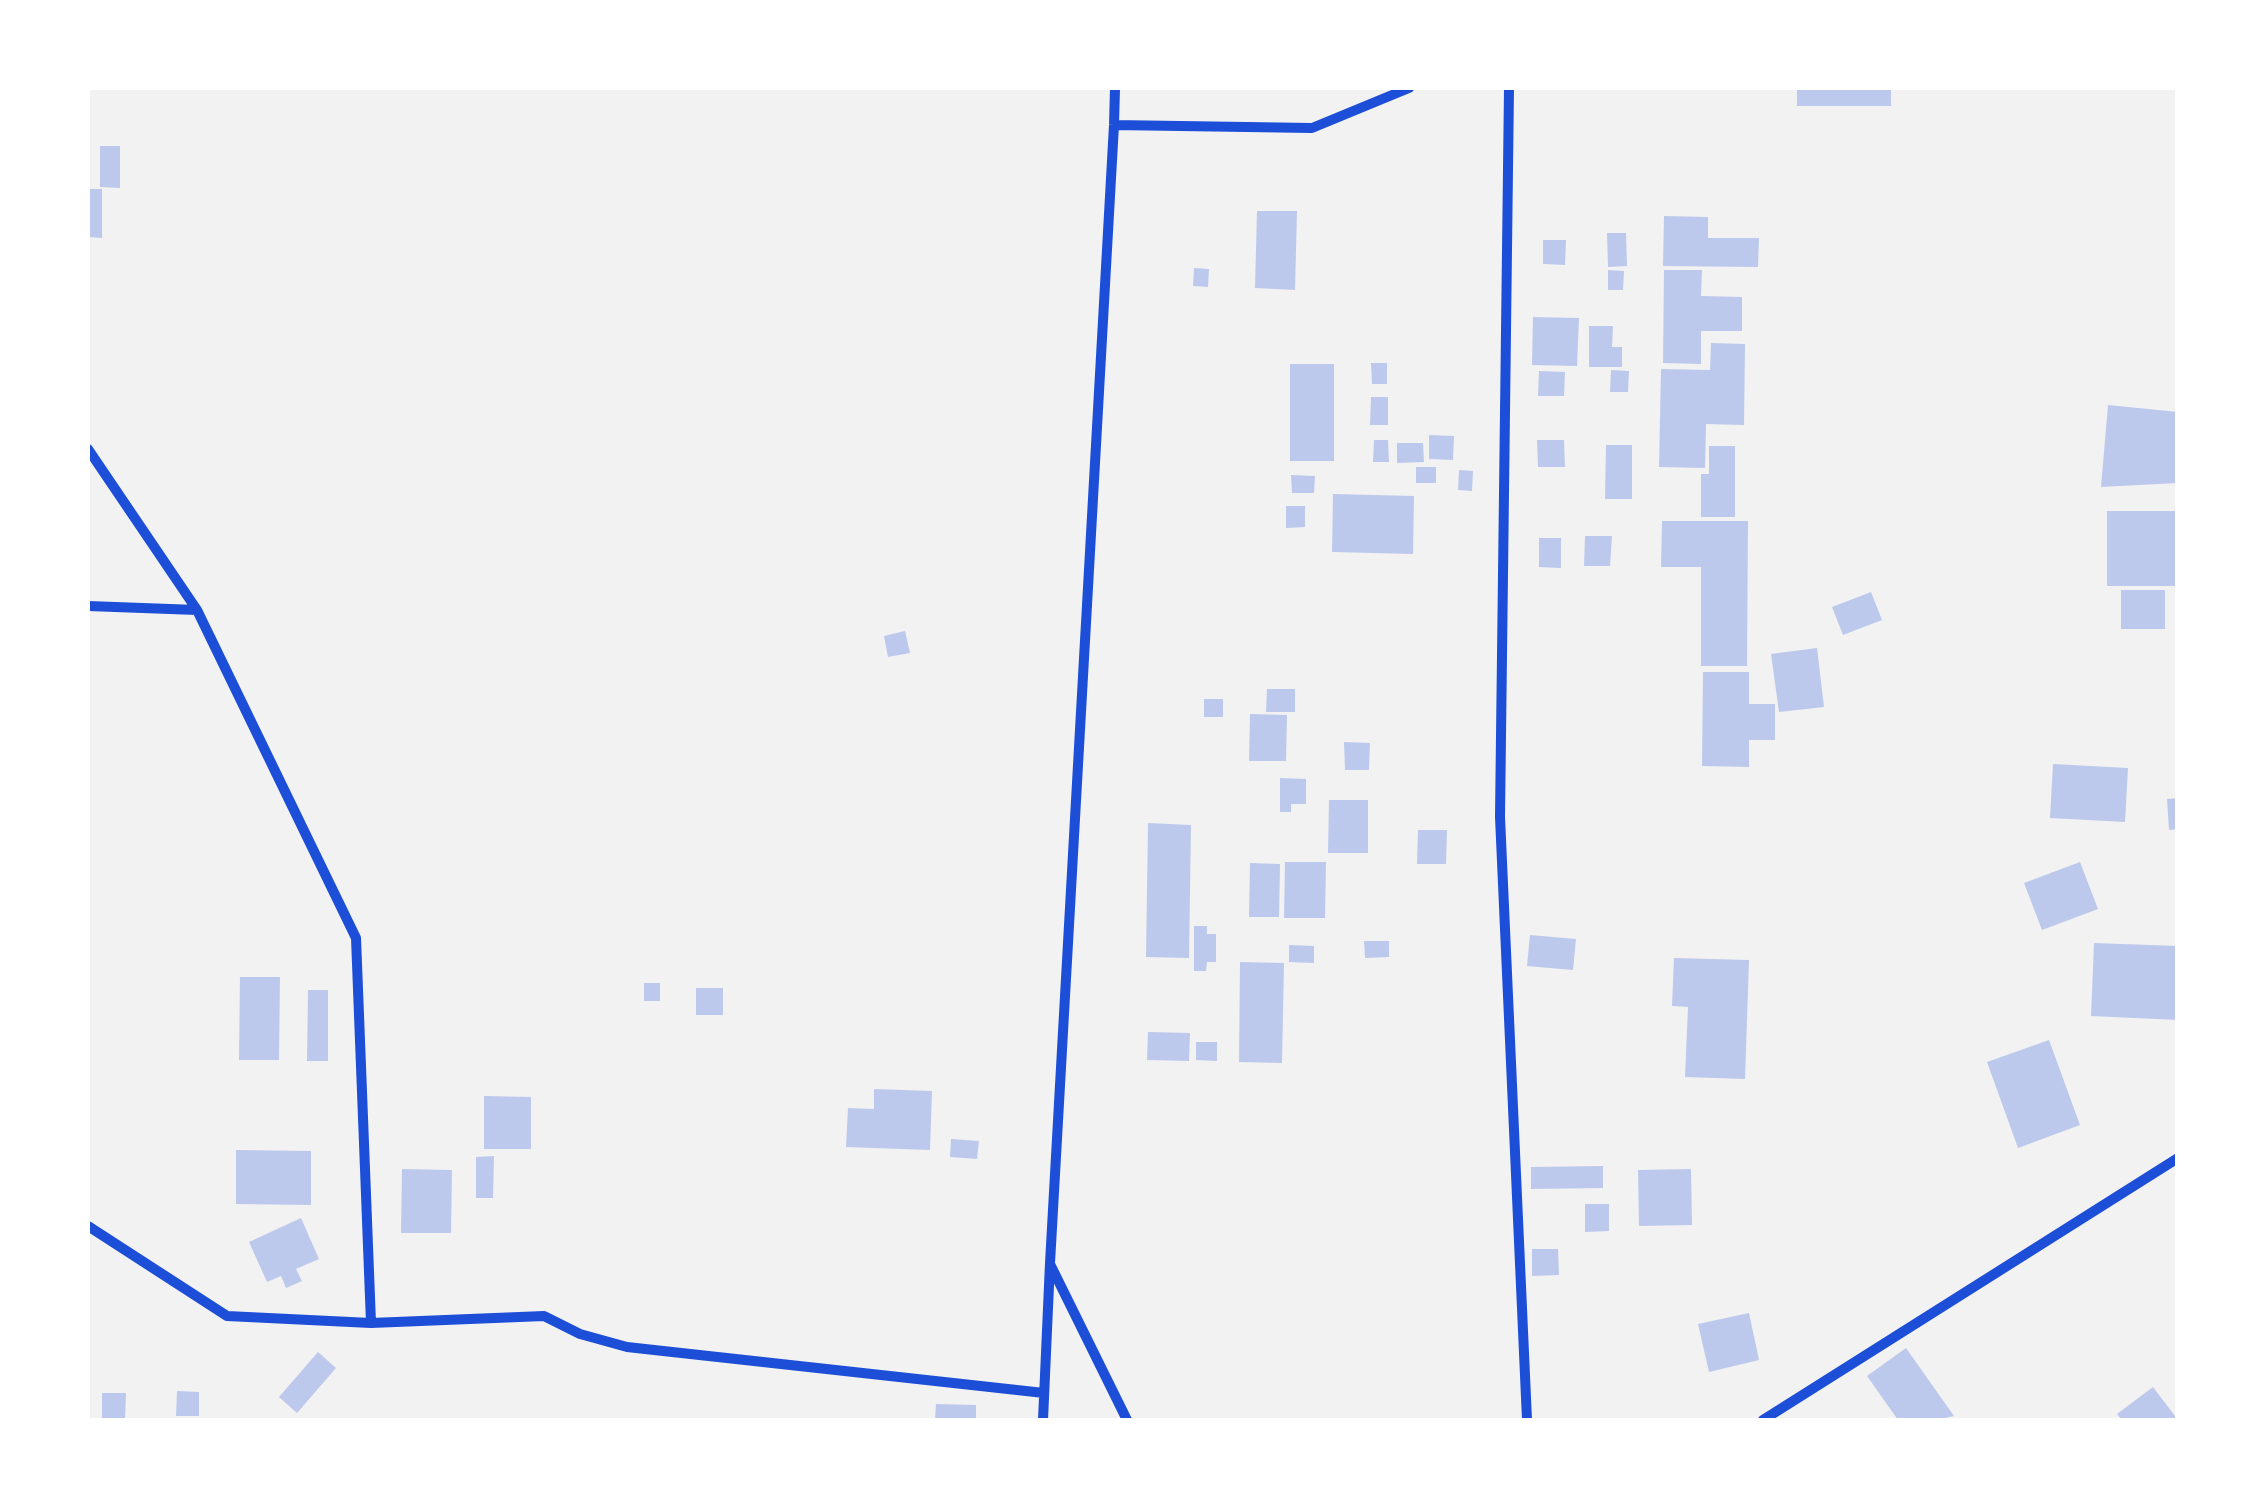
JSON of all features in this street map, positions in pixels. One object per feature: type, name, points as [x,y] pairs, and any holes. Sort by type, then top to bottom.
[{"type":"street","points":[[1043,1420],[1114,88]]},
{"type":"street","points":[[1114,125],[1312,128],[1410,88]]},
{"type":"street","points":[[1509,88],[1500,817],[1527,1420]]},
{"type":"street","points":[[88,449],[196,610],[356,938],[372,1324]]},
{"type":"street","points":[[88,606],[196,610]]},
{"type":"street","points":[[1763,1420],[2178,1158]]},
{"type":"street","points":[[88,1226],[226,1316],[372,1324],[544,1316],[580,1334],[627,1347],[1044,1393]]},
{"type":"street","points":[[1050,1263],[1128,1420]]},
{"type":"building","points":[[1797,88],[1891,88],[1891,106],[1797,106]]},
{"type":"building","points":[[100,146],[120,146],[120,188],[100,187]]},
{"type":"building","points":[[88,189],[102,189],[102,238],[88,237]]},
{"type":"building","points":[[1257,211],[1297,211],[1295,290],[1255,288]]},
{"type":"building","points":[[1664,216],[1708,217],[1708,238],[1759,238],[1758,267],[1663,266]]},
{"type":"building","points":[[1607,233],[1626,233],[1627,266],[1608,267]]},
{"type":"building","points":[[1543,240],[1566,240],[1565,265],[1543,264]]},
{"type":"building","points":[[1194,268],[1209,269],[1208,287],[1193,286]]},
{"type":"building","points":[[1608,270],[1624,271],[1623,290],[1608,290]]},
{"type":"building","points":[[1664,270],[1702,270],[1701,296],[1742,297],[1742,331],[1701,331],[1701,364],[1663,363]]},
{"type":"building","points":[[1533,317],[1579,318],[1577,366],[1532,365]]},
{"type":"building","points":[[1589,326],[1613,326],[1612,347],[1622,347],[1622,367],[1589,367]]},
{"type":"building","points":[[1711,343],[1745,344],[1744,425],[1706,424],[1705,468],[1659,467],[1661,369],[1710,370]]},
{"type":"building","points":[[1371,363],[1387,363],[1387,384],[1372,384]]},
{"type":"building","points":[[1290,364],[1334,364],[1334,461],[1290,461]]},
{"type":"building","points":[[1611,370],[1629,371],[1628,392],[1610,392]]},
{"type":"building","points":[[1539,371],[1565,372],[1564,396],[1538,396]]},
{"type":"building","points":[[1371,397],[1388,397],[1388,425],[1370,425]]},
{"type":"building","points":[[2108,405],[2178,412],[2178,483],[2101,487]]},
{"type":"building","points":[[1429,435],[1454,436],[1453,460],[1429,459]]},
{"type":"building","points":[[1374,440],[1388,440],[1389,462],[1373,462]]},
{"type":"building","points":[[1537,440],[1564,440],[1565,467],[1538,467]]},
{"type":"building","points":[[1397,443],[1423,443],[1424,462],[1397,463]]},
{"type":"building","points":[[1606,445],[1632,445],[1632,499],[1605,499]]},
{"type":"building","points":[[1709,446],[1735,446],[1735,517],[1701,517],[1701,474],[1709,474]]},
{"type":"building","points":[[1416,467],[1436,467],[1436,483],[1416,483]]},
{"type":"building","points":[[1459,470],[1473,471],[1472,491],[1458,490]]},
{"type":"building","points":[[1291,475],[1315,476],[1314,493],[1292,493]]},
{"type":"building","points":[[1333,494],[1414,496],[1413,554],[1332,552]]},
{"type":"building","points":[[1286,506],[1305,506],[1305,527],[1286,528]]},
{"type":"building","points":[[2107,511],[2178,511],[2178,586],[2107,586]]},
{"type":"building","points":[[1662,521],[1748,521],[1747,666],[1701,666],[1701,567],[1661,567]]},
{"type":"building","points":[[1585,536],[1612,536],[1610,566],[1584,566]]},
{"type":"building","points":[[1539,538],[1561,538],[1561,568],[1539,567]]},
{"type":"building","points":[[2121,590],[2165,590],[2165,629],[2121,629]]},
{"type":"building","points":[[1871,592],[1882,620],[1843,635],[1832,607]]},
{"type":"building","points":[[905,631],[910,653],[888,657],[884,636]]},
{"type":"building","points":[[1817,648],[1824,707],[1779,712],[1771,654]]},
{"type":"building","points":[[1703,672],[1749,672],[1749,704],[1775,704],[1775,740],[1749,740],[1749,767],[1702,766]]},
{"type":"building","points":[[1267,689],[1295,689],[1295,712],[1266,712]]},
{"type":"building","points":[[1204,699],[1223,699],[1223,717],[1204,717]]},
{"type":"building","points":[[1250,714],[1287,715],[1286,761],[1249,761]]},
{"type":"building","points":[[1344,742],[1370,743],[1369,770],[1345,770]]},
{"type":"building","points":[[2053,764],[2128,768],[2125,822],[2050,818]]},
{"type":"building","points":[[1280,778],[1306,779],[1306,804],[1291,804],[1291,812],[1280,812]]},
{"type":"building","points":[[2178,798],[2178,829],[2169,830],[2167,799]]},
{"type":"building","points":[[1329,800],[1368,800],[1368,853],[1328,853]]},
{"type":"building","points":[[1148,823],[1191,825],[1189,958],[1146,957]]},
{"type":"building","points":[[1418,830],[1447,830],[1446,864],[1417,864]]},
{"type":"building","points":[[1285,862],[1326,862],[1325,918],[1284,918]]},
{"type":"building","points":[[2080,862],[2098,909],[2042,930],[2024,883]]},
{"type":"building","points":[[1250,863],[1280,864],[1279,917],[1249,917]]},
{"type":"building","points":[[1194,926],[1207,926],[1207,934],[1216,934],[1216,962],[1207,962],[1206,971],[1194,971]]},
{"type":"building","points":[[1530,935],[1576,939],[1573,970],[1527,966]]},
{"type":"building","points":[[1364,941],[1389,941],[1389,957],[1365,958]]},
{"type":"building","points":[[2094,943],[2178,946],[2178,1020],[2091,1016]]},
{"type":"building","points":[[1289,945],[1314,946],[1314,963],[1289,962]]},
{"type":"building","points":[[1674,958],[1749,960],[1745,1079],[1685,1077],[1688,1007],[1672,1006]]},
{"type":"building","points":[[1240,962],[1284,963],[1282,1063],[1239,1062]]},
{"type":"building","points":[[240,977],[280,977],[279,1060],[239,1060]]},
{"type":"building","points":[[644,983],[660,983],[660,1001],[644,1001]]},
{"type":"building","points":[[696,988],[723,988],[723,1015],[696,1015]]},
{"type":"building","points":[[308,990],[328,990],[328,1061],[307,1061]]},
{"type":"building","points":[[1148,1032],[1190,1033],[1189,1061],[1147,1060]]},
{"type":"building","points":[[2049,1040],[2080,1125],[2018,1148],[1987,1062]]},
{"type":"building","points":[[1196,1042],[1217,1042],[1217,1061],[1196,1060]]},
{"type":"building","points":[[874,1089],[932,1091],[930,1150],[846,1147],[848,1108],[874,1109]]},
{"type":"building","points":[[484,1096],[531,1097],[531,1149],[484,1149]]},
{"type":"building","points":[[951,1139],[979,1141],[977,1159],[950,1157]]},
{"type":"building","points":[[236,1150],[311,1151],[311,1205],[236,1204]]},
{"type":"building","points":[[494,1156],[493,1198],[476,1198],[476,1157]]},
{"type":"building","points":[[1603,1166],[1603,1188],[1531,1189],[1531,1167]]},
{"type":"building","points":[[402,1169],[452,1170],[451,1233],[401,1233]]},
{"type":"building","points":[[1691,1169],[1692,1225],[1639,1226],[1638,1170]]},
{"type":"building","points":[[1585,1204],[1609,1204],[1609,1231],[1585,1232]]},
{"type":"building","points":[[301,1218],[319,1259],[296,1269],[302,1281],[286,1288],[281,1276],[267,1282],[249,1242]]},
{"type":"building","points":[[1532,1249],[1558,1249],[1559,1275],[1532,1276]]},
{"type":"building","points":[[1749,1313],[1759,1360],[1709,1372],[1698,1324]]},
{"type":"building","points":[[1906,1348],[1954,1416],[1898,1420],[1867,1376]]},
{"type":"building","points":[[318,1352],[336,1368],[297,1413],[279,1397]]},
{"type":"building","points":[[2153,1387],[2178,1420],[2122,1420],[2117,1414]]},
{"type":"building","points":[[177,1391],[199,1392],[199,1416],[176,1416]]},
{"type":"building","points":[[102,1393],[126,1393],[125,1420],[102,1420]]},
{"type":"building","points":[[936,1404],[976,1405],[976,1420],[935,1420]]}]
